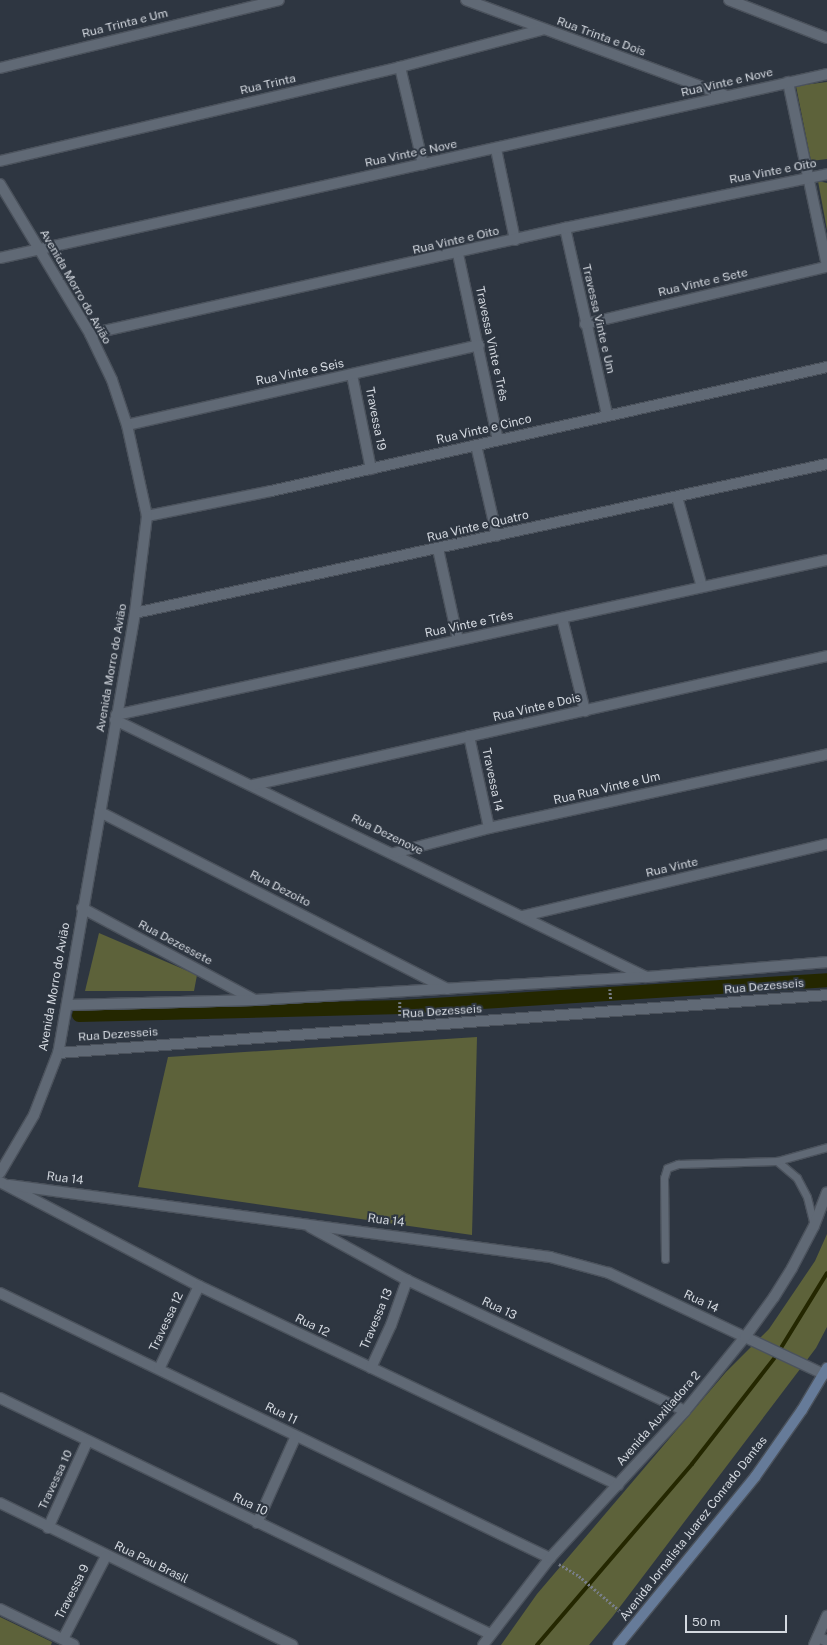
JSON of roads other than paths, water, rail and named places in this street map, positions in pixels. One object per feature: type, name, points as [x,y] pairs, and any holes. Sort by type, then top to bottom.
[{"type":"main road","name":"Avenida Jornalista Juarez Conrado Dantas","points":[[618,1645],[754,1477],[825,1371]]},
{"type":"street","name":"Rua Trinta e Um","points":[[0,68],[279,0]]},
{"type":"street","name":"Rua Trinta e Dois","points":[[466,0],[541,30],[728,96]]},
{"type":"street","points":[[729,0],[827,38]]},
{"type":"street","name":"Rua Trinta","points":[[0,161],[400,67],[541,30]]},
{"type":"street","points":[[400,67],[423,164]]},
{"type":"street","name":"Rua Vinte e Nove","points":[[0,258],[496,149],[827,74]]},
{"type":"street","points":[[788,82],[827,266]]},
{"type":"street","points":[[496,149],[515,240]]},
{"type":"street","name":"Rua Vinte e Oito","points":[[90,334],[458,254],[565,228],[827,174]]},
{"type":"street","name":"Avenida Morro do Avião","points":[[0,184],[90,334],[112,380],[127,425],[147,516],[135,613],[82,908],[58,1053],[34,1115],[0,1173]]},
{"type":"street","name":"Travessa Vinte e Um","points":[[565,228],[585,324],[607,414]]},
{"type":"street","name":"Travessa Vinte e Três","points":[[458,254],[479,345],[498,440]]},
{"type":"street","name":"Rua Vinte e Sete","points":[[585,324],[827,266]]},
{"type":"street","name":"Rua Vinte e Seis","points":[[127,425],[479,345]]},
{"type":"street","name":"Rua Vinte e Cinco","points":[[147,516],[371,469],[607,414],[827,368]]},
{"type":"street","name":"Travessa 19","points":[[352,375],[371,469]]},
{"type":"street","points":[[476,445],[496,536]]},
{"type":"street","name":"Rua Vinte e Quatro","points":[[135,613],[438,549],[827,464]]},
{"type":"street","points":[[678,497],[702,587]]},
{"type":"street","points":[[438,549],[458,640]]},
{"type":"street","name":"Rua Vinte e Três","points":[[116,717],[458,640],[827,560]]},
{"type":"street","points":[[562,618],[584,711]]},
{"type":"street","name":"Rua Vinte e Dois","points":[[253,785],[827,656]]},
{"type":"street","name":"Rua Dezenove","points":[[116,717],[646,977]]},
{"type":"street","name":"Travessa 14","points":[[469,736],[489,828]]},
{"type":"street","name":"Rua Rua Vinte e Um","points":[[394,853],[489,828],[827,754]]},
{"type":"street","name":"Rua Dezoito","points":[[100,812],[448,989]]},
{"type":"street","name":"Rua Vinte","points":[[523,916],[827,844]]},
{"type":"street","name":"Rua Dezessete","points":[[82,908],[255,1000]]},
{"type":"street","name":"Rua Dezesseis","points":[[67,1005],[255,1000],[646,977],[827,962]]},
{"type":"street","name":"Rua Dezesseis","points":[[58,1053],[827,995]]},
{"type":"street","name":"Rua 14","points":[[4,1183],[306,1224],[473,1244],[578,1263],[634,1284],[790,1359],[825,1371]]},
{"type":"street","name":"Rua 12","points":[[4,1183],[199,1286],[618,1486]]},
{"type":"street","name":"Avenida Auxiliadora 2","points":[[483,1645],[550,1558],[618,1486],[685,1411],[745,1337],[774,1297],[814,1226],[827,1192]]},
{"type":"street","name":"Rua 13","points":[[306,1224],[407,1280],[685,1411]]},
{"type":"street","name":"Travessa 13","points":[[371,1368],[391,1325],[407,1280]]},
{"type":"street","name":"Travessa 12","points":[[159,1369],[199,1286]]},
{"type":"street","name":"Rua 11","points":[[0,1293],[550,1558]]},
{"type":"street","name":"Rua 10","points":[[0,1398],[87,1442],[490,1634]]},
{"type":"street","points":[[257,1523],[296,1436]]},
{"type":"street","name":"Travessa 10","points":[[48,1528],[87,1442]]},
{"type":"street","name":"Rua Pau Brasil","points":[[0,1503],[48,1528],[292,1645]]},
{"type":"street","name":"Travessa 9","points":[[63,1639],[106,1556]]},
{"type":"street","points":[[0,1609],[74,1645]]},
{"type":"street","points":[[820,1641],[827,1616]]},
{"type":"lane","points":[[665,1259],[664,1178],[667,1168],[678,1164],[777,1161],[827,1147]]},
{"type":"lane","points":[[777,1161],[796,1178],[807,1197],[814,1226]]},
{"type":"waterway","points":[[79,1015],[402,1007],[827,980]]},
{"type":"waterway","points":[[537,1645],[692,1464],[776,1356],[827,1273]]}]
